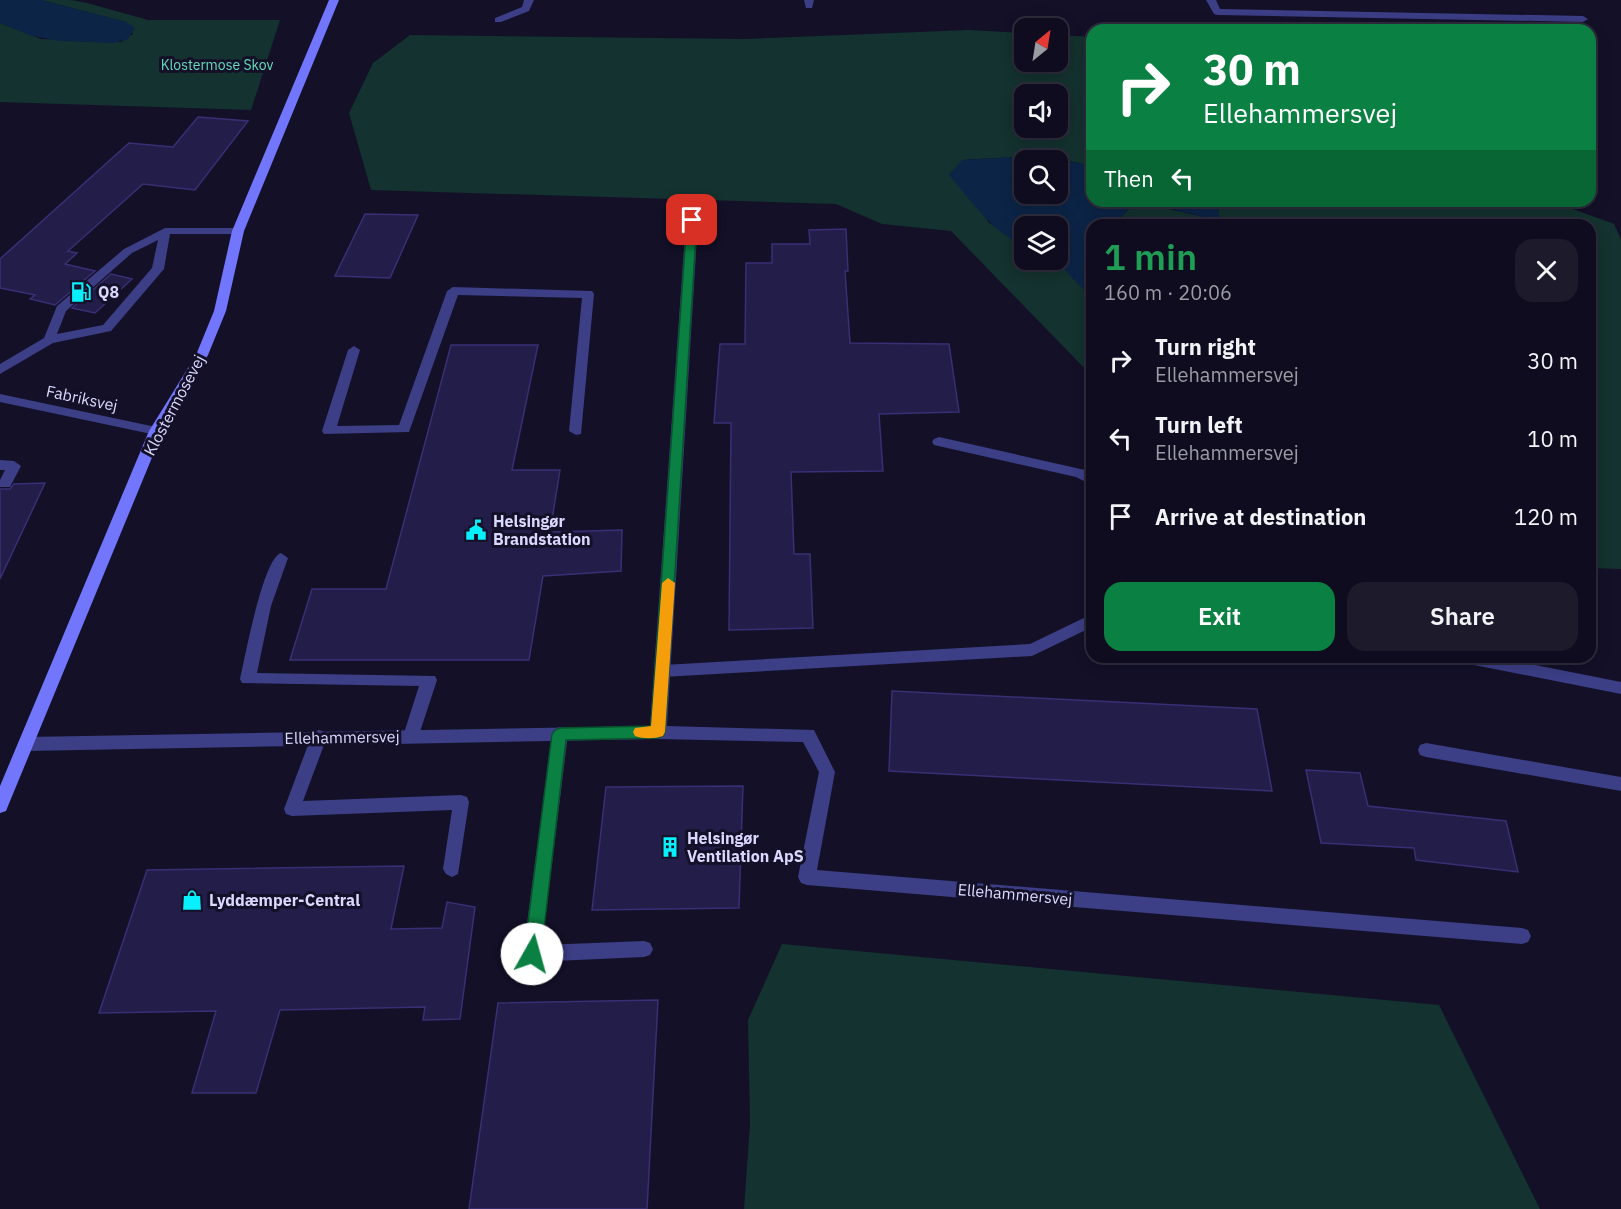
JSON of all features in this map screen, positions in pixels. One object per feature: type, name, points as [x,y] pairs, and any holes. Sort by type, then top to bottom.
[{"type":"main road","name":"Klostermosevej","points":[[0,806],[6,779],[26,744],[156,431],[201,355],[220,311],[238,231],[334,0]]},
{"type":"street","points":[[498,20],[526,9],[528,0]]},
{"type":"street","points":[[1211,0],[1217,12],[1583,19]]},
{"type":"street","points":[[658,732],[692,220]]},
{"type":"street","points":[[0,370],[49,340],[107,328],[158,269],[165,231]]},
{"type":"street","points":[[49,340],[61,309],[128,251],[165,231],[238,231]]},
{"type":"street","points":[[354,350],[329,431],[404,429],[453,291],[588,294],[576,431]]},
{"type":"street","name":"Fabriksvej","points":[[0,398],[156,431]]},
{"type":"street","points":[[939,442],[1080,473],[1086,476]]},
{"type":"street","points":[[0,465],[14,466],[5,484]]},
{"type":"street","points":[[281,558],[263,606],[248,679],[429,680],[411,736]]},
{"type":"street","points":[[663,671],[1032,650],[1086,623]]},
{"type":"street","points":[[1494,663],[1621,688]]},
{"type":"street","name":"Ellehammersvej","points":[[26,744],[658,732],[808,735],[827,772],[807,877],[1522,936]]},
{"type":"street","points":[[560,734],[532,954],[644,949]]},
{"type":"street","points":[[319,737],[292,809],[461,802],[452,869]]},
{"type":"street","points":[[1426,750],[1621,784]]},
{"type":"green space","name":"Klostermose Skov","points":[[41,0],[71,0],[148,20],[280,20],[251,110],[0,102],[0,23],[41,39],[121,42],[133,34],[126,22]]},
{"type":"green space","points":[[969,30],[1014,32],[1014,72],[1068,72],[1068,36],[1086,37],[1086,166],[1068,161],[1068,150],[1014,150],[1014,158],[963,160],[988,222],[1014,239],[1014,270],[1066,270],[1086,292],[1086,370],[951,231],[882,224],[836,204],[371,190],[349,113],[373,63],[410,35],[745,39]]},
{"type":"green space","points":[[1130,207],[1161,207],[1212,219],[1120,219]]},
{"type":"green space","points":[[1216,207],[1567,207],[1614,224],[1621,239],[1621,569],[1596,568],[1596,219],[1220,219]]},
{"type":"green space","points":[[782,944],[1439,1005],[1540,1209],[744,1209],[750,1124],[748,1020]]},
{"type":"water","points":[[0,0],[41,0],[126,22],[135,28],[128,39],[113,43],[60,41],[32,36],[0,23]]},
{"type":"water","points":[[1014,157],[1014,204],[1068,204],[1068,162],[1081,163],[1086,165],[1086,207],[1130,207],[1120,219],[1086,219],[1086,292],[1065,270],[1068,270],[1068,216],[1014,216],[1014,241],[992,224],[949,175],[962,160]]},
{"type":"water","points":[[1164,207],[1216,207],[1220,219]]},
{"type":"building","points":[[198,117],[248,121],[195,190],[143,184],[68,251],[77,253],[65,264],[95,271],[55,305],[30,299],[35,295],[0,288],[0,259],[129,143],[173,147]]},
{"type":"building","points":[[365,214],[418,215],[390,278],[335,276]]},
{"type":"building","points":[[846,229],[848,271],[845,271],[850,343],[949,344],[959,412],[879,414],[883,471],[791,472],[794,554],[810,554],[813,628],[729,630],[731,423],[714,423],[720,344],[745,344],[746,263],[772,263],[772,244],[810,244],[809,230]]},
{"type":"building","points":[[111,274],[132,279],[95,313],[72,308]]},
{"type":"building","name":"Helsingør Brandstation","points":[[451,345],[538,345],[512,470],[560,470],[550,532],[622,530],[621,571],[543,576],[529,660],[290,660],[312,589],[386,589]]},
{"type":"building","points":[[45,483],[0,579],[0,489],[10,489],[14,484]]},
{"type":"building","points":[[892,691],[1257,709],[1272,791],[889,771]]},
{"type":"building","points":[[1306,770],[1360,773],[1368,806],[1506,821],[1518,872],[1416,860],[1414,848],[1321,843]]},
{"type":"building","name":"Helsingør Ventilation ApS","points":[[743,786],[739,908],[592,910],[606,787]]},
{"type":"building","points":[[404,866],[391,929],[442,928],[447,902],[475,907],[460,1019],[423,1020],[425,1007],[280,1010],[256,1093],[192,1093],[216,1011],[99,1013],[147,870]]},
{"type":"building","points":[[658,1000],[647,1209],[469,1209],[498,1003]]},
{"type":"slow traffic","points":[[640,732],[658,732],[668,583]]},
{"type":"place","name":"Q8","points":[[81,292]]},
{"type":"place","name":"Helsingør Brandstation","points":[[476,530]]},
{"type":"place","name":"Helsingør Ventilation ApS","points":[[670,847]]},
{"type":"place","name":"Lyddæmper-Central","points":[[192,900]]},
{"type":"route","points":[[532,954],[560,734],[658,732],[692,220]]}]
